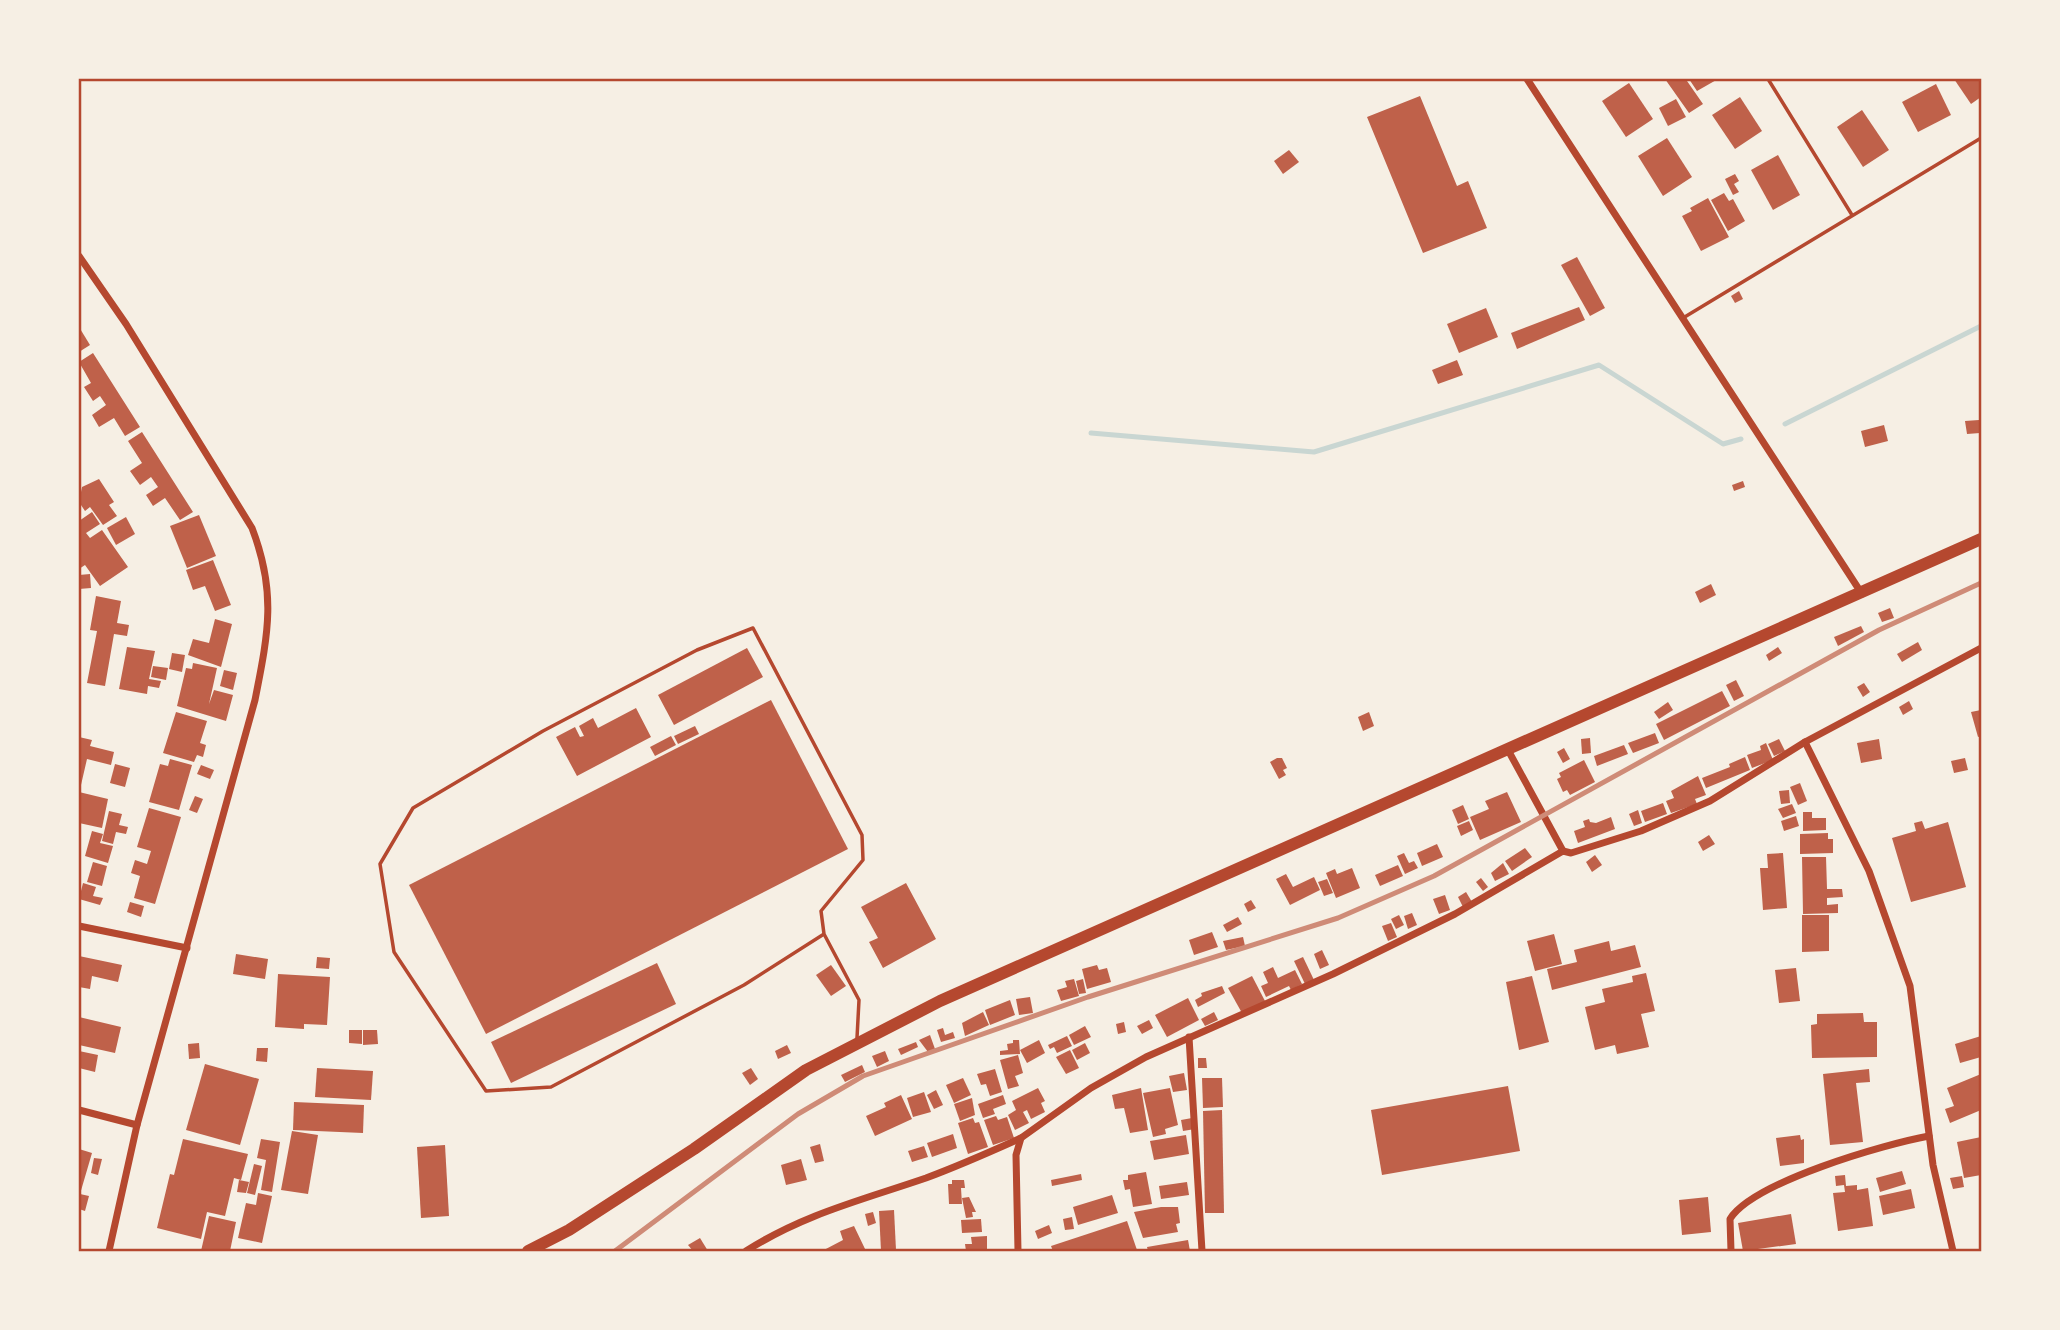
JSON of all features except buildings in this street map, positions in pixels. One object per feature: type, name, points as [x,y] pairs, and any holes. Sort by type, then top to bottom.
[{"type":"highway","points":[[528,1251],[569,1230],[694,1149],[806,1070],[940,1001],[1981,539]]},
{"type":"street","points":[[1527,79],[1862,594]]},
{"type":"street","points":[[79,256],[126,324],[252,528],[265,561],[269,593],[268,629],[255,700],[137,1125],[109,1251]]},
{"type":"street","points":[[746,1251],[777,1231],[837,1205],[927,1177],[1021,1139],[1091,1088],[1189,1037],[1333,974],[1455,914],[1563,851],[1571,853],[1640,831],[1710,801],[1805,742],[1981,648]]},
{"type":"street","points":[[1805,742],[1869,871],[1910,986],[1929,1136],[1954,1251]]},
{"type":"street","points":[[1508,750],[1563,851]]},
{"type":"street","points":[[79,926],[187,948]]},
{"type":"street","points":[[1189,1037],[1202,1251]]},
{"type":"street","points":[[79,1110],[137,1125]]},
{"type":"street","points":[[1731,1251],[1730,1219],[1748,1202],[1793,1179],[1850,1156],[1884,1144],[1929,1136]]},
{"type":"street","points":[[1018,1251],[1016,1155],[1021,1139]]},
{"type":"lane","points":[[1768,79],[1852,215]]},
{"type":"lane","points":[[1681,319],[1981,138]]},
{"type":"lane","points":[[824,934],[744,985],[551,1087],[486,1091],[394,952],[380,864],[413,808],[543,731],[697,650],[753,628],[862,835],[863,860],[821,911],[824,934],[859,1000],[857,1044]]},
{"type":"waterway","points":[[1785,424],[1981,326]]},
{"type":"waterway","points":[[1091,433],[1314,452],[1599,365],[1723,444],[1741,439]]},
{"type":"railway","points":[[615,1251],[798,1114],[863,1076],[1088,997],[1338,918],[1434,876],[1879,630],[1981,583]]}]
